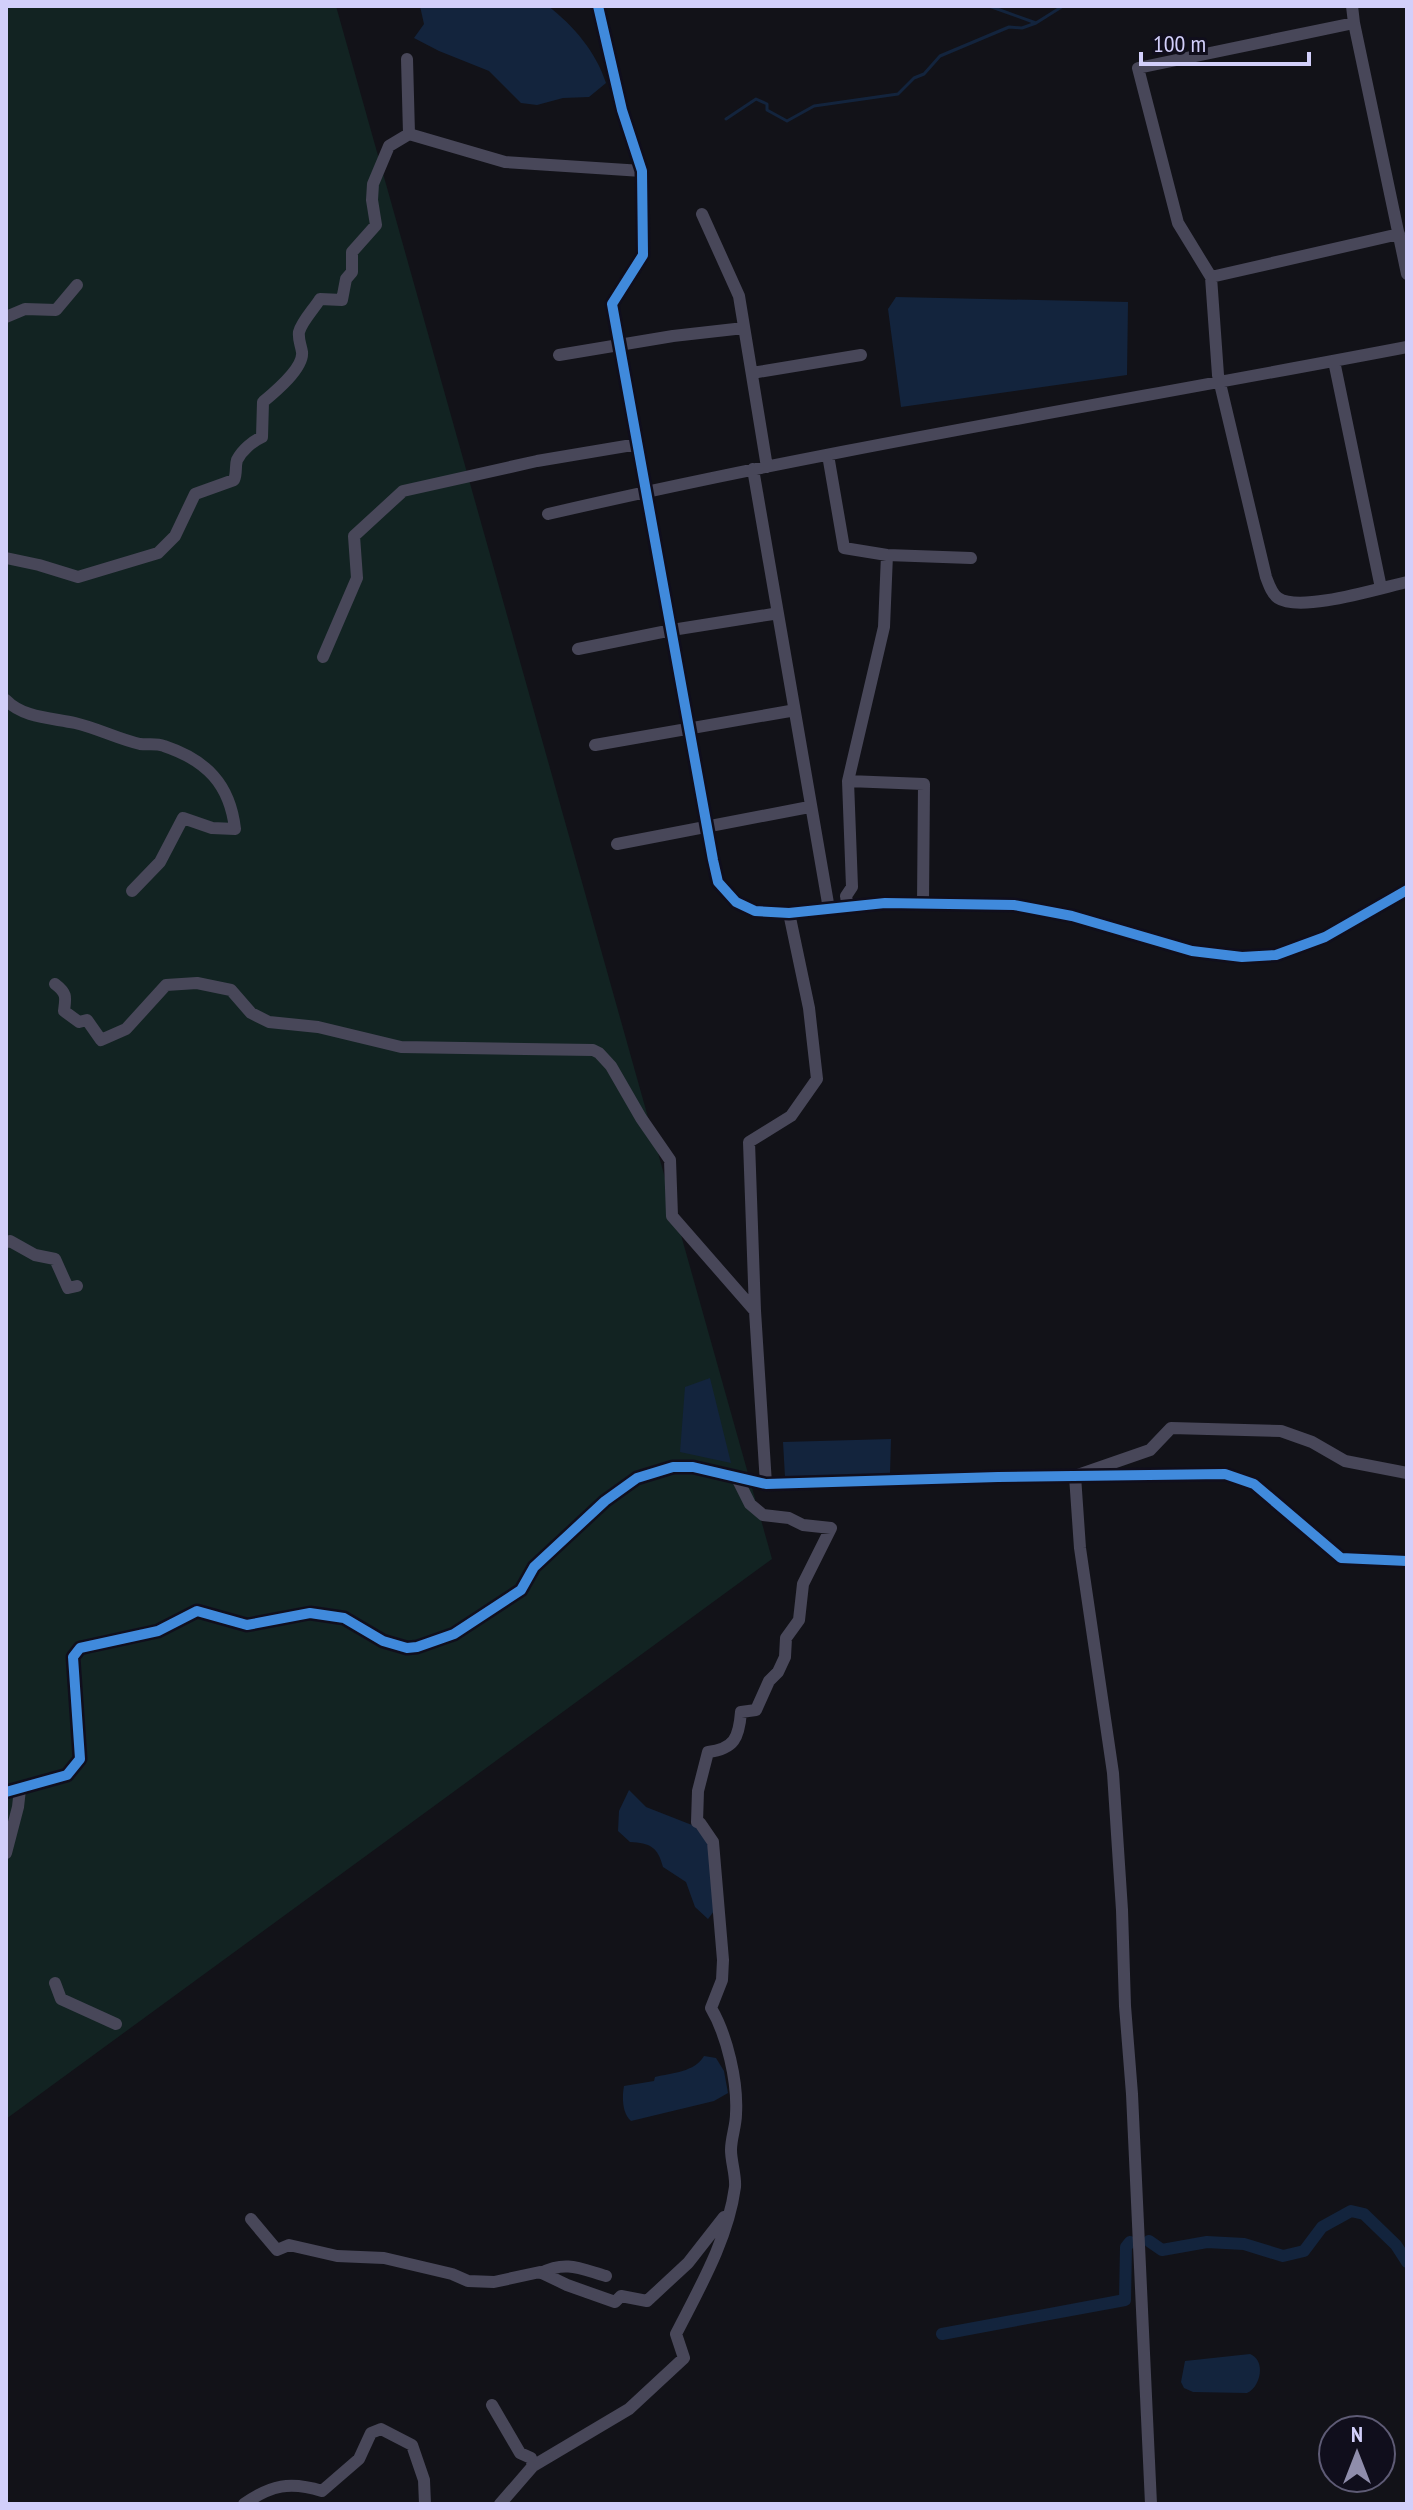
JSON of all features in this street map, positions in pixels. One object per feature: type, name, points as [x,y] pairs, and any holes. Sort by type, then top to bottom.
[{"type":"street","points":[[598,6],[622,110],[642,171],[643,255],[612,304],[718,882],[736,902],[755,911],[789,913],[885,903],[1014,905],[1072,916],[1192,951],[1242,957],[1276,955],[1325,937],[1407,890]]},
{"type":"street","points":[[1352,6],[1407,274]]},
{"type":"street","points":[[1354,23],[1138,68],[1178,223],[1211,277],[1220,381],[1266,577],[1275,596],[1287,603],[1306,604],[1407,582]]},
{"type":"street","points":[[407,59],[409,134]]},
{"type":"street","points":[[6,558],[78,577],[158,553],[175,536],[195,494],[234,480],[237,461],[252,441],[262,437],[263,402],[279,389],[299,364],[302,353],[299,331],[320,299],[342,300],[346,279],[352,272],[352,252],[376,225],[373,192],[389,146],[409,134],[505,162],[642,171]]},
{"type":"street","points":[[702,214],[739,296],[767,467]]},
{"type":"street","points":[[1211,277],[1399,234]]},
{"type":"street","points":[[6,317],[25,309],[56,310],[77,285]]},
{"type":"street","points":[[559,355],[744,328]]},
{"type":"street","points":[[548,514],[753,469],[1407,347]]},
{"type":"street","points":[[752,373],[861,355]]},
{"type":"street","points":[[1334,361],[1381,588]]},
{"type":"street","points":[[323,657],[357,578],[354,536],[403,491],[537,461],[638,444]]},
{"type":"street","points":[[828,455],[844,548],[887,555],[971,558]]},
{"type":"street","points":[[753,469],[829,909]]},
{"type":"street","points":[[848,908],[846,896],[852,887],[848,781],[884,627],[887,555]]},
{"type":"street","points":[[578,649],[773,614]]},
{"type":"street","points":[[6,700],[11,706],[51,720],[74,723],[141,744],[161,744],[204,766],[226,791],[233,809],[235,829],[212,828],[183,818],[160,862],[132,891]]},
{"type":"street","points":[[595,745],[790,711]]},
{"type":"street","points":[[848,781],[924,784],[923,903]]},
{"type":"street","points":[[617,844],[804,808]]},
{"type":"street","points":[[766,1484],[749,1142],[791,1116],[817,1079],[809,1008],[789,913]]},
{"type":"street","points":[[55,984],[66,997],[64,1011],[79,1022],[87,1020],[101,1040],[126,1029],[166,985],[197,983],[231,990],[251,1013],[269,1022],[318,1027],[401,1047],[593,1050],[611,1066],[670,1160],[672,1216],[755,1311]]},
{"type":"street","points":[[6,1242],[10,1241],[35,1255],[55,1259],[68,1288],[77,1286]]},
{"type":"street","points":[[1075,1476],[1150,1450],[1171,1428],[1281,1431],[1312,1442],[1345,1461],[1407,1473]]},
{"type":"street","points":[[6,1792],[67,1775],[80,1759],[73,1657],[80,1648],[158,1631],[197,1611],[247,1625],[310,1613],[344,1618],[383,1641],[407,1648],[417,1647],[454,1634],[521,1590],[534,1567],[605,1501],[637,1478],[673,1467],[693,1467],[766,1484],[1225,1474],[1254,1484],[1341,1558],[1407,1561]]},
{"type":"street","points":[[1075,1476],[1080,1548],[1113,1773],[1151,2504]]},
{"type":"street","points":[[500,2504],[533,2466],[629,2409],[684,2358],[676,2334],[715,2257],[730,2207],[735,2184],[731,2150],[736,2113],[733,2073],[717,2018],[711,2008],[722,1980],[723,1960],[713,1842],[697,1822],[698,1791],[708,1752],[725,1750],[732,1744],[740,1725],[741,1712],[756,1710],[769,1681],[778,1672],[785,1657],[786,1638],[799,1620],[803,1584],[831,1528],[763,1515],[750,1504],[737,1478]]},
{"type":"street","points":[[6,1853],[20,1789]]},
{"type":"street","points":[[55,1983],[61,1999],[116,2024]]},
{"type":"street","points":[[541,2273],[615,2302],[621,2296],[647,2301],[688,2263],[730,2207]]},
{"type":"street","points":[[251,2219],[277,2250],[289,2245],[337,2256],[384,2258],[452,2274],[468,2281],[494,2282],[567,2265],[606,2276]]},
{"type":"street","points":[[492,2405],[520,2453],[531,2458],[533,2466]]},
{"type":"street","points":[[244,2504],[258,2494],[277,2487],[300,2484],[322,2491],[359,2459],[371,2433],[381,2429],[412,2445],[424,2480],[425,2504]]},
{"type":"shaded area","points":[[6,6],[336,6],[772,1559],[6,2119]]},
{"type":"water","points":[[420,6],[548,6],[583,40],[606,83],[589,97],[563,98],[537,105],[521,103],[489,71],[414,38],[424,24]]},
{"type":"water","points":[[896,297],[1128,302],[1127,375],[901,407],[888,309]]},
{"type":"water","points":[[710,1378],[731,1463],[680,1452],[685,1387]]},
{"type":"water","points":[[891,1439],[890,1474],[785,1477],[783,1442]]},
{"type":"water","points":[[629,1790],[646,1807],[697,1827],[709,1841],[714,1911],[708,1919],[695,1907],[686,1882],[663,1867],[656,1851],[648,1845],[630,1842],[618,1831],[619,1811]]},
{"type":"water","points":[[704,2056],[716,2058],[724,2071],[728,2093],[714,2101],[631,2121],[628,2118],[623,2105],[624,2086],[654,2081],[655,2077],[689,2069]]},
{"type":"water","points":[[1250,2354],[1258,2362],[1260,2374],[1256,2385],[1247,2393],[1193,2392],[1184,2388],[1181,2382],[1185,2361]]},
{"type":"waterway","points":[[989,6],[1036,23],[1063,6]]},
{"type":"waterway","points":[[726,119],[756,99],[767,104],[767,110],[787,121],[814,106],[898,94],[914,78],[924,74],[940,56],[1009,27],[1022,28],[1036,23]]},
{"type":"waterway","points":[[1149,2241],[1162,2250],[1207,2242],[1244,2244],[1283,2256],[1304,2251],[1322,2227],[1351,2211],[1364,2214],[1396,2245],[1407,2262]]},
{"type":"waterway","points":[[942,2334],[1125,2300],[1126,2247],[1130,2242]]},
{"type":"cycle path","points":[[598,6],[622,110],[642,171],[643,255],[612,304],[713,860],[718,882],[736,902],[755,911],[789,913],[885,903],[1014,905],[1072,916],[1192,951],[1242,957],[1276,955],[1325,937],[1407,890]]},
{"type":"cycle path","points":[[6,1792],[67,1775],[80,1759],[73,1657],[80,1648],[158,1631],[197,1611],[247,1625],[310,1613],[344,1618],[383,1641],[407,1648],[417,1647],[454,1634],[521,1590],[534,1567],[605,1501],[637,1478],[673,1467],[693,1467],[766,1484],[1225,1474],[1254,1484],[1341,1558],[1407,1561]]}]
